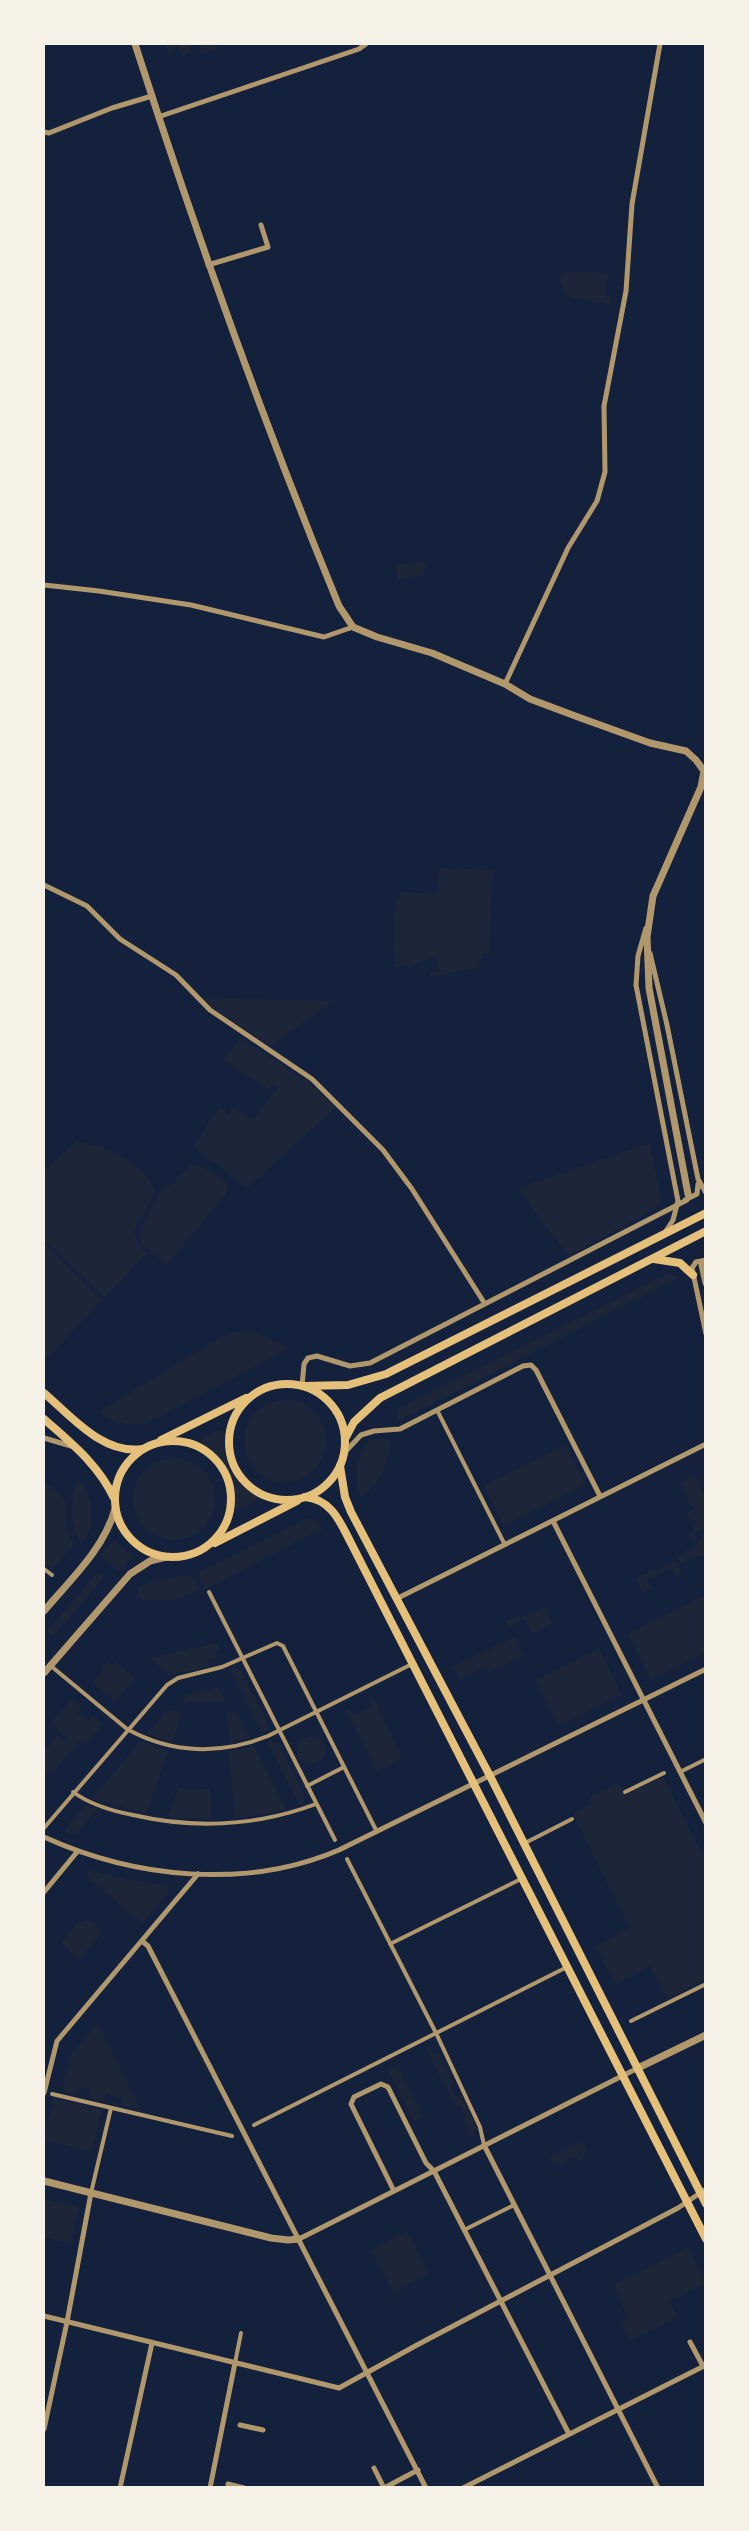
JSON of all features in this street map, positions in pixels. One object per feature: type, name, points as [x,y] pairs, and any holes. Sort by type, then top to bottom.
[{"type":"main road","points":[[303,1386],[319,1394],[334,1408],[342,1423],[345,1452],[340,1466],[329,1483],[206,1547],[180,1557],[166,1557],[146,1551],[135,1543],[123,1529],[115,1509],[116,1486],[124,1469],[135,1455],[148,1447],[264,1389],[283,1384],[348,1385],[386,1374],[705,1213]]},
{"type":"main road","points":[[345,1439],[354,1422],[380,1398],[705,1231]]},
{"type":"main road","points":[[650,1259],[679,1262],[693,1275]]},
{"type":"main road","points":[[264,1389],[242,1405],[232,1423],[229,1442],[232,1461],[248,1485],[265,1496],[284,1500],[316,1498],[326,1504],[337,1517],[705,2239]]},
{"type":"main road","points":[[44,1393],[99,1440],[124,1449],[173,1442],[195,1446],[214,1458],[226,1476],[231,1498],[227,1521],[215,1540],[206,1547]]},
{"type":"main road","points":[[44,1419],[89,1458],[115,1498]]},
{"type":"main road","points":[[340,1466],[350,1509],[703,2190],[705,2204]]},
{"type":"street","points":[[135,44],[208,265],[297,503],[339,606],[353,627],[377,637],[432,653],[505,684],[530,699],[578,717],[650,743],[686,751],[704,771],[701,786],[653,896],[638,956],[636,985],[676,1192],[677,1205],[674,1218],[661,1236]]},
{"type":"street","points":[[158,117],[359,49],[366,44]]},
{"type":"street","points":[[505,684],[560,564],[597,501],[605,472],[604,406],[626,291],[632,204],[660,44]]},
{"type":"street","points":[[44,132],[49,133],[112,108],[152,96]]},
{"type":"street","points":[[208,265],[268,247],[261,225]]},
{"type":"street","points":[[44,585],[191,605],[324,637],[353,627]]},
{"type":"street","points":[[44,885],[87,906],[120,939],[176,975],[210,1010],[312,1079],[383,1150],[412,1189],[485,1304]]},
{"type":"street","points":[[648,923],[649,988],[688,1197]]},
{"type":"street","points":[[647,937],[698,1179],[698,1191],[683,1200],[676,1192]]},
{"type":"street","points":[[698,1179],[705,1192]]},
{"type":"street","points":[[303,1386],[304,1364],[308,1358],[317,1356],[350,1366],[370,1363],[677,1205],[688,1197]]},
{"type":"street","points":[[663,1212],[672,1211],[674,1218]]},
{"type":"street","points":[[705,1284],[704,1262],[696,1262],[693,1275],[705,1334]]},
{"type":"street","points":[[345,1452],[361,1435],[374,1431],[400,1429],[523,1366],[531,1365],[536,1370],[600,1496]]},
{"type":"street","points":[[436,1410],[505,1545]]},
{"type":"street","points":[[44,1438],[78,1448]]},
{"type":"street","points":[[398,1598],[705,1444]]},
{"type":"street","points":[[44,1611],[96,1550],[111,1524],[115,1509]]},
{"type":"street","points":[[553,1521],[705,1823]]},
{"type":"street","points":[[44,1673],[130,1574],[150,1561],[166,1557]]},
{"type":"street","points":[[44,1569],[52,1575]]},
{"type":"street","points":[[209,1592],[335,1840]]},
{"type":"street","points":[[44,1828],[127,1729],[172,1681],[209,1672],[273,1643],[280,1644],[376,1832]]},
{"type":"street","points":[[50,1666],[127,1729],[161,1744],[201,1749],[224,1749],[243,1746],[279,1731],[413,1664]]},
{"type":"street","points":[[44,1837],[77,1852],[149,1870],[198,1874],[249,1872],[301,1863],[334,1852],[376,1832],[705,1669]]},
{"type":"street","points":[[679,1772],[705,1759]]},
{"type":"street","points":[[307,1786],[344,1767]]},
{"type":"street","points":[[625,1792],[664,1773]]},
{"type":"street","points":[[74,1792],[100,1806],[150,1819],[182,1824],[246,1822],[281,1816],[316,1804]]},
{"type":"street","points":[[524,1844],[572,1819]]},
{"type":"street","points":[[44,1892],[77,1852]]},
{"type":"street","points":[[347,1859],[436,2033],[480,2127],[484,2145],[658,2487]]},
{"type":"street","points":[[44,2092],[57,2041],[198,1874]]},
{"type":"street","points":[[390,1944],[522,1878]]},
{"type":"street","points":[[142,1941],[148,1946],[426,2487]]},
{"type":"street","points":[[254,2125],[567,1967]]},
{"type":"street","points":[[631,2021],[705,1984]]},
{"type":"street","points":[[44,2181],[271,2238],[298,2239],[705,2035]]},
{"type":"street","points":[[394,2191],[351,2107],[354,2097],[384,2084],[388,2087],[426,2163],[434,2171],[569,2434]]},
{"type":"street","points":[[52,2094],[232,2136]]},
{"type":"street","points":[[44,2429],[91,2193],[111,2108]]},
{"type":"street","points":[[44,2316],[339,2388],[687,2203],[703,2190]]},
{"type":"street","points":[[464,2230],[514,2205]]},
{"type":"street","points":[[213,2484],[241,2333]]},
{"type":"street","points":[[463,2487],[704,2366],[690,2342]]},
{"type":"street","points":[[120,2487],[152,2343]]},
{"type":"street","points":[[240,2425],[263,2430]]},
{"type":"street","points":[[374,2468],[384,2487],[418,2470]]},
{"type":"street","points":[[228,2484],[244,2487]]},
{"type":"shaded area","points":[[164,44],[198,44],[190,46],[192,53],[181,56],[177,46],[169,53]]},
{"type":"shaded area","points":[[198,44],[216,44],[218,50],[201,54]]},
{"type":"shaded area","points":[[569,272],[608,273],[605,295],[611,296],[611,305],[565,296],[560,275]]},
{"type":"shaded area","points":[[423,561],[426,564],[423,576],[398,580],[395,565]]},
{"type":"shaded area","points":[[439,868],[493,870],[489,953],[483,953],[478,967],[431,977],[429,973],[439,970],[435,957],[408,967],[407,964],[395,967],[393,914],[396,910],[395,897],[400,898],[400,892],[437,894]]},
{"type":"shaded area","points":[[204,998],[333,1001],[271,1046],[212,1007]]},
{"type":"shaded area","points":[[241,1038],[307,1081],[336,1107],[247,1188],[193,1146],[220,1107],[229,1114],[234,1107],[252,1120],[278,1088],[272,1084],[267,1089],[223,1060]]},
{"type":"shaded area","points":[[76,1141],[121,1156],[137,1167],[153,1186],[151,1201],[135,1228],[135,1235],[147,1253],[104,1298],[44,1239],[44,1171]]},
{"type":"shaded area","points":[[650,1143],[661,1200],[656,1208],[569,1256],[519,1188]]},
{"type":"shaded area","points":[[192,1163],[209,1170],[228,1184],[227,1193],[167,1265],[141,1243],[139,1233],[162,1188],[172,1184]]},
{"type":"shaded area","points":[[44,1242],[102,1300],[44,1361]]},
{"type":"shaded area","points":[[667,1273],[681,1277],[398,1421],[397,1412],[400,1408]]},
{"type":"shaded area","points":[[248,1330],[288,1347],[274,1357],[145,1423],[121,1423],[99,1412],[211,1343],[234,1332]]},
{"type":"shaded area","points":[[285,1400],[301,1403],[314,1412],[323,1425],[326,1441],[323,1457],[314,1470],[301,1479],[285,1482],[269,1479],[256,1470],[247,1457],[244,1441],[247,1425],[256,1412],[269,1403]]},
{"type":"shaded area","points":[[218,1430],[224,1432],[225,1453],[231,1469],[257,1497],[256,1502],[237,1511],[234,1509],[228,1471],[218,1457],[201,1443],[202,1438]]},
{"type":"shaded area","points":[[390,1439],[390,1447],[382,1472],[373,1486],[361,1496],[357,1483],[357,1466],[362,1451],[371,1440]]},
{"type":"shaded area","points":[[566,1446],[585,1485],[504,1526],[485,1488],[486,1484]]},
{"type":"shaded area","points":[[174,1458],[190,1461],[203,1470],[212,1483],[215,1499],[212,1515],[203,1528],[190,1537],[174,1540],[158,1537],[145,1528],[136,1515],[133,1499],[136,1483],[145,1470],[158,1461]]},
{"type":"shaded area","points":[[695,1476],[705,1498],[705,1508],[702,1510],[706,1528],[693,1534],[697,1542],[705,1535],[705,1555],[681,1564],[677,1556],[696,1546],[689,1533],[695,1530],[693,1526],[696,1524],[694,1519],[691,1521],[687,1513],[693,1509],[680,1483]]},
{"type":"shaded area","points":[[77,1480],[80,1480],[88,1494],[92,1512],[90,1529],[82,1543],[75,1530],[72,1513]]},
{"type":"shaded area","points":[[44,1481],[65,1499],[66,1525],[73,1545],[52,1570],[44,1563]]},
{"type":"shaded area","points":[[309,1518],[317,1520],[322,1529],[205,1589],[199,1577],[200,1572]]},
{"type":"shaded area","points":[[115,1540],[132,1556],[120,1572],[100,1555]]},
{"type":"shaded area","points":[[676,1561],[681,1573],[676,1576],[672,1568],[647,1580],[651,1589],[643,1592],[636,1578]]},
{"type":"shaded area","points":[[98,1572],[104,1577],[53,1637],[47,1631]]},
{"type":"shaded area","points":[[192,1575],[201,1590],[194,1593],[164,1601],[140,1599],[138,1596],[139,1587],[156,1580]]},
{"type":"shaded area","points":[[705,1595],[705,1653],[651,1680],[628,1634]]},
{"type":"shaded area","points":[[544,1606],[552,1623],[532,1633],[525,1619],[509,1627],[506,1621],[517,1616],[519,1619]]},
{"type":"shaded area","points":[[514,1637],[524,1656],[489,1673],[486,1667],[460,1680],[453,1667],[486,1650],[488,1653],[489,1649]]},
{"type":"shaded area","points":[[217,1643],[220,1649],[215,1652],[218,1657],[207,1661],[209,1667],[169,1675],[150,1658]]},
{"type":"shaded area","points":[[599,1649],[622,1695],[559,1726],[536,1680]]},
{"type":"shaded area","points":[[107,1661],[112,1665],[115,1661],[135,1678],[115,1702],[93,1683]]},
{"type":"shaded area","points":[[234,1667],[241,1671],[267,1723],[268,1729],[262,1733],[230,1669]]},
{"type":"shaded area","points":[[218,1687],[225,1701],[202,1703],[182,1701],[188,1694]]},
{"type":"shaded area","points":[[373,1697],[402,1758],[377,1771],[346,1711],[350,1709],[354,1716],[372,1706],[368,1700]]},
{"type":"shaded area","points":[[72,1699],[82,1707],[78,1713],[88,1721],[92,1716],[103,1725],[86,1744],[81,1740],[51,1774],[44,1767],[44,1751],[57,1735],[68,1743],[70,1740],[51,1723]]},
{"type":"shaded area","points":[[167,1710],[182,1713],[172,1742],[147,1734]]},
{"type":"shaded area","points":[[236,1711],[250,1738],[230,1743],[227,1713]]},
{"type":"shaded area","points":[[311,1736],[321,1740],[325,1750],[321,1760],[311,1764],[301,1760],[297,1750],[301,1740]]},
{"type":"shaded area","points":[[141,1741],[168,1751],[146,1814],[92,1799]]},
{"type":"shaded area","points":[[267,1741],[278,1743],[304,1795],[304,1802],[300,1806]]},
{"type":"shaded area","points":[[254,1746],[286,1810],[234,1819],[229,1752]]},
{"type":"shaded area","points":[[663,1777],[705,1860],[705,1979],[667,1999],[650,1966],[615,1984],[596,1947],[630,1927],[573,1814],[592,1804],[590,1797],[619,1783],[625,1795]]},
{"type":"shaded area","points":[[178,1788],[210,1789],[212,1819],[168,1817]]},
{"type":"shaded area","points":[[85,1805],[97,1809],[75,1835],[64,1831]]},
{"type":"shaded area","points":[[92,1871],[167,1886],[169,1891],[142,1923],[88,1878],[87,1872]]},
{"type":"shaded area","points":[[89,1919],[100,1928],[100,1935],[78,1959],[61,1943],[78,1922]]},
{"type":"shaded area","points":[[97,2023],[141,2110],[121,2105],[122,2098],[106,2094],[104,2101],[89,2098],[91,2090],[78,2087],[76,2094],[65,2092],[66,2088],[62,2087],[70,2056]]},
{"type":"shaded area","points":[[431,2048],[434,2054],[438,2052],[454,2084],[450,2087],[456,2098],[461,2096],[477,2129],[473,2131],[475,2136],[472,2137],[463,2121],[466,2118],[460,2105],[456,2107],[427,2050]]},
{"type":"shaded area","points":[[397,2066],[423,2117],[414,2122],[388,2070]]},
{"type":"shaded area","points":[[53,2098],[102,2110],[92,2152],[44,2140]]},
{"type":"shaded area","points":[[582,2141],[587,2149],[581,2161],[570,2156],[564,2166],[548,2158]]},
{"type":"shaded area","points":[[44,2199],[79,2207],[71,2243],[44,2238]]},
{"type":"shaded area","points":[[407,2231],[429,2274],[393,2292],[371,2250]]},
{"type":"shaded area","points":[[688,2247],[705,2283],[669,2301],[677,2317],[630,2341],[621,2322],[628,2318],[614,2285]]}]
